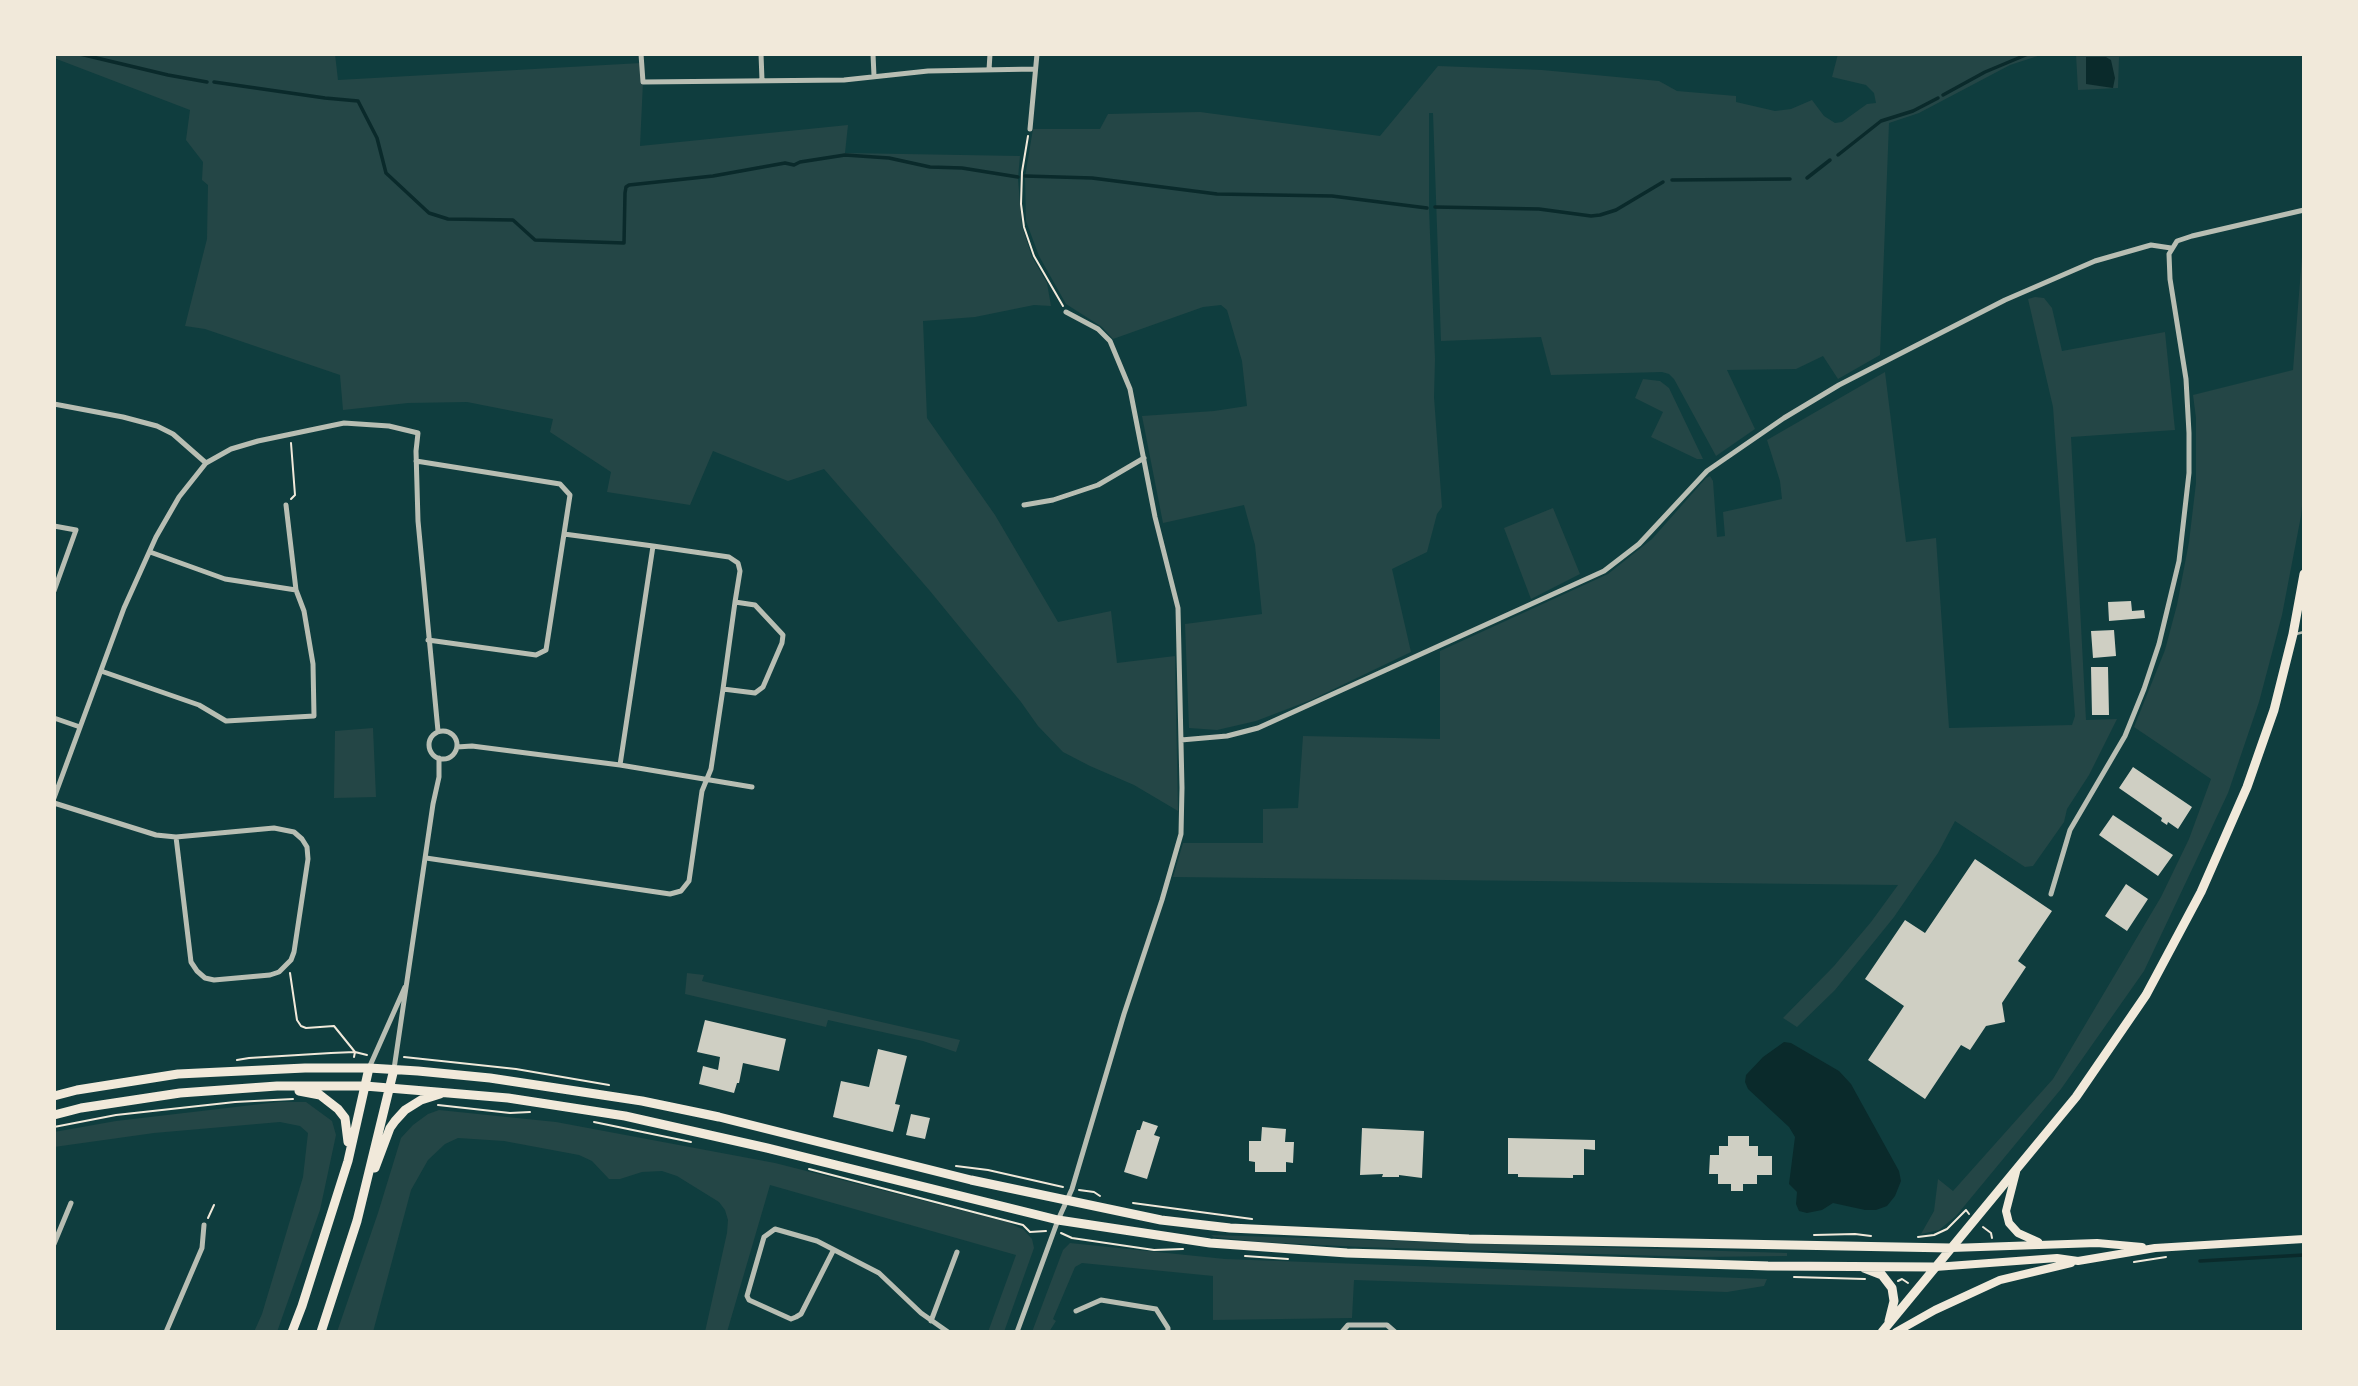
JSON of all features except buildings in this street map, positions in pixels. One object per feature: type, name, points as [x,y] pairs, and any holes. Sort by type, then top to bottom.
[{"type":"main road","points":[[1882,1332],[2076,1097],[2146,995],[2201,892],[2247,787],[2274,710],[2293,634],[2304,574]]},
{"type":"main road","points":[[292,1332],[307,1293],[348,1161],[369,1068]]},
{"type":"main road","points":[[361,1207],[394,1069]]},
{"type":"main road","points":[[54,1096],[178,1073],[394,1069],[489,1078],[642,1101],[719,1117],[971,1180],[1161,1220],[1230,1228],[1663,1244],[1951,1248],[2097,1243],[2155,1248]]},
{"type":"main road","points":[[277,1086],[320,1094],[338,1109],[345,1118],[349,1133],[348,1161]]},
{"type":"main road","points":[[54,1115],[80,1108],[180,1093],[277,1086],[365,1086],[508,1098],[650,1121],[767,1147],[1058,1220],[1210,1243],[1348,1253],[1769,1266],[1936,1267],[2057,1258],[2078,1261]]},
{"type":"main road","points":[[321,1332],[361,1207],[390,1128],[405,1110],[421,1100],[444,1093]]},
{"type":"main road","points":[[2016,1172],[2006,1211],[2009,1223],[2018,1233],[2040,1244]]},
{"type":"main road","points":[[1896,1332],[2000,1280],[2078,1261],[2155,1248],[2304,1239]]},
{"type":"main road","points":[[1855,1265],[1882,1275],[1892,1288],[1894,1301],[1889,1324]]},
{"type":"street","points":[[641,54],[643,82],[844,80],[928,71],[1035,69]]},
{"type":"street","points":[[761,54],[762,80]]},
{"type":"street","points":[[873,54],[874,76]]},
{"type":"street","points":[[989,70],[990,54]]},
{"type":"street","points":[[1030,129],[1037,54]]},
{"type":"street","points":[[2051,894],[2070,830],[2125,736],[2144,689],[2159,644],[2179,561],[2189,473],[2189,433],[2185,376],[2168,263],[2171,248],[2177,241],[2192,236],[2304,210]]},
{"type":"street","points":[[1181,740],[1227,736],[1258,728],[1604,571],[1639,544],[1707,471],[1784,418],[1839,385],[2005,300],[2095,261],[2151,244],[2171,248]]},
{"type":"street","points":[[1017,1332],[1072,1189],[1181,834],[1178,608],[1130,389],[1110,341],[1098,329],[1066,312]]},
{"type":"street","points":[[54,404],[157,426],[173,434],[206,463]]},
{"type":"street","points":[[176,837],[191,962],[197,971],[205,978],[215,980],[279,972],[294,952],[307,859],[307,847],[293,832],[274,828],[176,837],[156,835],[54,800],[124,608],[150,552],[179,497],[206,463],[230,449],[344,423],[389,426],[418,433],[418,521],[438,732]]},
{"type":"street","points":[[1024,505],[1098,485],[1144,458]]},
{"type":"street","points":[[416,461],[560,484],[570,495],[547,650],[536,655],[428,640]]},
{"type":"street","points":[[101,671],[199,705],[226,721],[314,716],[313,664],[304,611],[296,590],[286,505]]},
{"type":"street","points":[[54,526],[76,530],[54,591]]},
{"type":"street","points":[[426,858],[670,894],[681,891],[689,881],[702,791],[710,769],[723,689],[740,571],[738,563],[729,557],[564,534]]},
{"type":"street","points":[[621,765],[653,546]]},
{"type":"street","points":[[150,552],[225,579],[296,590]]},
{"type":"street","points":[[723,689],[755,693],[763,687],[782,643],[783,635],[755,605],[735,602]]},
{"type":"street","points":[[54,718],[80,727]]},
{"type":"street","points":[[446,731],[453,735],[457,747],[452,755],[439,758],[429,747],[430,740],[438,732],[446,731]]},
{"type":"street","points":[[457,747],[472,746],[621,765],[752,787]]},
{"type":"street","points":[[394,1069],[439,778],[439,758]]},
{"type":"street","points":[[369,1068],[407,981]]},
{"type":"street","points":[[54,1244],[71,1203]]},
{"type":"street","points":[[166,1332],[202,1248],[204,1225]]},
{"type":"street","points":[[833,1251],[801,1314],[796,1317],[791,1319],[749,1300],[747,1296],[764,1237],[775,1229],[817,1241],[879,1273],[931,1321],[948,1332]]},
{"type":"street","points":[[931,1321],[957,1252]]},
{"type":"street","points":[[1076,1311],[1101,1300],[1156,1309],[1168,1332]]},
{"type":"street","points":[[1342,1332],[1348,1325],[1387,1325],[1395,1332]]},
{"type":"lane","points":[[2293,634],[2304,632]]},
{"type":"path","points":[[1030,129],[1022,172],[1021,204],[1024,227],[1034,256],[1066,312]]},
{"type":"path","points":[[286,505],[295,495],[290,434]]},
{"type":"path","points":[[286,966],[292,977],[297,1020],[306,1028],[334,1026],[355,1052],[352,1068]]},
{"type":"path","points":[[204,1225],[214,1205]]},
{"type":"path","points":[[2124,1263],[2166,1257]]},
{"type":"shaded area","points":[[54,54],[335,54],[338,80],[641,63],[643,82],[640,146],[848,125],[845,153],[1020,156],[1018,179],[1022,226],[1032,257],[1047,283],[1051,306],[1034,305],[975,317],[923,321],[927,418],[995,515],[1058,622],[1111,611],[1117,663],[1175,656],[1178,811],[1134,785],[1063,752],[1038,726],[930,591],[824,469],[788,481],[713,451],[690,505],[607,492],[611,472],[550,432],[553,419],[467,402],[408,403],[343,410],[340,375],[205,329],[185,326],[207,239],[208,185],[202,180],[203,162],[186,140],[190,110],[54,58]]},
{"type":"shaded area","points":[[1838,54],[2044,54],[2010,65],[1919,113],[1889,123],[1880,355],[1838,379],[1823,356],[1796,369],[1727,370],[1755,429],[1716,456],[1669,374],[1551,375],[1541,337],[1441,341],[1433,113],[1429,113],[1434,397],[1442,507],[1437,514],[1427,552],[1392,569],[1411,652],[1311,700],[1256,721],[1217,730],[1189,728],[1185,624],[1262,614],[1255,545],[1244,505],[1163,523],[1142,416],[1247,406],[1242,361],[1227,310],[1221,305],[1203,307],[1113,339],[1102,327],[1066,304],[1039,256],[1026,221],[1025,177],[1033,129],[1100,129],[1108,114],[1200,112],[1380,136],[1438,66],[1542,70],[1659,81],[1677,91],[1736,96],[1736,102],[1775,111],[1791,109],[1812,100],[1824,116],[1835,123],[1842,122],[1867,104],[1876,103],[1874,93],[1866,85],[1832,77]]},
{"type":"shaded area","points":[[2076,54],[2230,54],[2119,57],[2118,88],[2078,90]]},
{"type":"shaded area","points":[[2086,57],[2106,57],[2111,60],[2115,78],[2113,88],[2086,84]]},
{"type":"shaded area","points":[[2304,231],[2304,485],[2301,516],[2282,615],[2259,702],[2228,793],[2144,971],[2061,1089],[1956,1216],[1939,1230],[1921,1234],[1934,1211],[1938,1179],[1953,1191],[2053,1079],[2161,897],[2189,839],[2211,779],[2134,727],[2165,650],[2189,542],[2196,483],[2196,418],[2193,395],[2293,370]]},
{"type":"shaded area","points":[[2044,298],[2052,308],[2062,351],[2165,332],[2175,430],[2071,437],[2086,720],[2117,719],[2089,775],[2067,809],[2064,822],[2033,866],[2025,867],[1955,821],[1938,853],[1894,917],[1835,990],[1797,1027],[1783,1018],[1834,966],[1898,885],[1173,877],[1183,843],[1263,843],[1263,809],[1298,808],[1303,736],[1440,739],[1440,651],[1608,574],[1652,539],[1706,478],[1710,476],[1713,481],[1717,537],[1725,536],[1723,512],[1782,499],[1780,481],[1767,440],[1885,372],[1906,542],[1936,538],[1949,728],[2072,725],[2075,716],[2053,407],[2028,299]]},
{"type":"shaded area","points":[[1643,379],[1660,381],[1669,388],[1703,459],[1697,459],[1651,437],[1663,412],[1635,398]]},
{"type":"shaded area","points":[[1553,508],[1580,574],[1531,599],[1504,528]]},
{"type":"shaded area","points":[[373,728],[376,797],[334,798],[335,731]]},
{"type":"shaded area","points":[[687,973],[704,975],[702,981],[960,1040],[956,1052],[923,1041],[828,1020],[826,1027],[685,994]]},
{"type":"shaded area","points":[[1784,1042],[1791,1043],[1839,1071],[1851,1084],[1899,1171],[1901,1181],[1887,1206],[1865,1210],[1833,1203],[1822,1210],[1807,1213],[1799,1211],[1796,1204],[1797,1192],[1789,1184],[1795,1137],[1789,1127],[1748,1089],[1745,1082],[1746,1075],[1763,1057]]},
{"type":"shaded area","points":[[278,1102],[306,1102],[332,1121],[336,1135],[320,1210],[277,1332],[254,1332],[262,1314],[303,1177],[308,1133],[300,1126],[280,1122],[154,1133],[54,1147],[54,1132],[116,1121]]},
{"type":"shaded area","points":[[439,1110],[556,1122],[775,1163],[1007,1222],[1024,1230],[1032,1239],[1034,1248],[1004,1332],[988,1332],[1016,1255],[770,1185],[727,1332],[705,1332],[727,1233],[728,1220],[719,1202],[677,1176],[662,1171],[609,1179],[592,1161],[579,1155],[504,1141],[458,1138],[445,1144],[428,1160],[411,1190],[373,1332],[337,1332],[401,1138],[413,1125]]},
{"type":"shaded area","points":[[1211,1235],[1787,1253],[1787,1256],[1699,1257],[1362,1247],[1261,1242]]},
{"type":"shaded area","points":[[1070,1243],[1225,1259],[1767,1279],[1764,1286],[1727,1292],[1354,1280],[1352,1318],[1213,1320],[1213,1276],[1082,1263],[1075,1267],[1053,1319],[1056,1321],[1049,1332],[1032,1332],[1063,1250]]},
{"type":"waterway","points":[[80,54],[207,82]]},
{"type":"waterway","points":[[1943,95],[1985,72],[2028,54]]},
{"type":"waterway","points":[[214,82],[358,101],[377,138],[386,173],[429,213],[448,219],[513,220],[535,240],[624,243],[625,193],[629,185],[713,176],[785,163],[794,165],[845,155],[889,158],[930,167],[962,168],[1018,177]]},
{"type":"waterway","points":[[1838,155],[1881,121],[1913,111],[1938,98]]},
{"type":"waterway","points":[[1807,178],[1830,160]]},
{"type":"waterway","points":[[1025,176],[1092,178],[1217,194],[1332,196],[1427,208]]},
{"type":"waterway","points":[[1672,180],[1790,179]]},
{"type":"waterway","points":[[1435,207],[1539,209],[1591,216],[1616,210],[1663,182]]},
{"type":"waterway","points":[[2200,1261],[2304,1255]]}]
